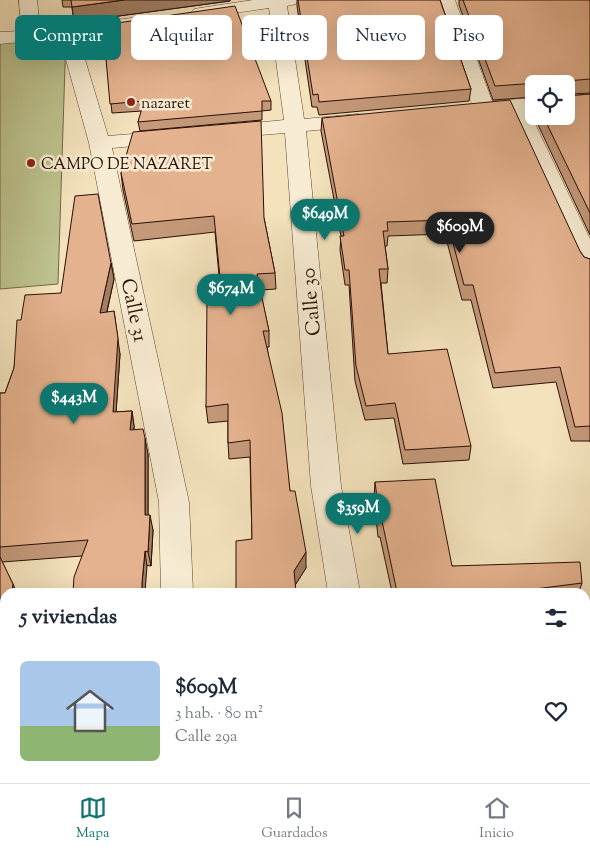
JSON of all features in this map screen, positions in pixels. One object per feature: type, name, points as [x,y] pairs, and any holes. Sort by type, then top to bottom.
[{"type":"street","points":[[28,0],[29,15]]},
{"type":"street","points":[[446,0],[484,108]]},
{"type":"street","points":[[189,15],[282,1]]},
{"type":"street","name":"Calle 30","points":[[282,1],[295,126],[326,486],[343,588]]},
{"type":"street","points":[[0,38],[15,37]]},
{"type":"street","name":"Calle 31","points":[[76,60],[100,143],[174,502],[176,588]]},
{"type":"street","points":[[452,111],[525,105]]},
{"type":"street","points":[[100,143],[374,119]]},
{"type":"street","points":[[533,125],[590,265]]},
{"type":"green space","name":"CAMPO DE NAZARET","points":[[15,40],[15,60],[65,60],[58,284],[0,289],[0,41]]},
{"type":"building","points":[[71,0],[124,0],[72,7]]},
{"type":"building","points":[[298,0],[440,0],[445,15],[435,15],[435,60],[461,60],[471,89],[319,102],[318,94],[313,95],[307,60],[327,60],[327,15],[300,15]]},
{"type":"building","points":[[463,0],[590,0],[590,79],[575,80],[575,75],[525,75],[525,84],[495,86],[485,60],[503,60],[503,15],[469,15]]},
{"type":"building","points":[[235,6],[242,24],[242,60],[255,60],[271,101],[262,101],[262,111],[138,122],[144,101],[110,104],[106,60],[121,60],[121,22],[131,21],[131,60],[232,60],[232,15],[172,15]]},
{"type":"building","points":[[590,94],[590,213],[547,125],[575,125],[575,95]]},
{"type":"building","points":[[510,100],[580,251],[584,257],[590,259],[590,426],[575,427],[560,367],[495,373],[473,285],[464,285],[447,220],[387,222],[388,231],[383,231],[388,269],[379,269],[388,354],[447,349],[471,446],[405,450],[395,403],[366,406],[356,366],[349,270],[345,270],[340,236],[344,236],[322,118]]},
{"type":"building","points":[[261,121],[264,218],[275,273],[257,274],[269,331],[263,331],[282,413],[290,491],[295,491],[306,552],[294,571],[296,588],[236,588],[236,541],[252,539],[250,440],[228,443],[228,404],[206,407],[207,298],[222,298],[214,216],[132,224],[121,173],[133,132]]},
{"type":"building","points":[[98,194],[111,263],[100,313],[114,311],[118,338],[113,412],[132,411],[130,430],[143,429],[145,438],[145,515],[150,515],[148,552],[145,551],[142,588],[73,588],[74,577],[88,540],[0,547],[0,393],[5,393],[14,368],[17,320],[21,320],[25,295],[61,293],[75,196]]},
{"type":"building","points":[[435,479],[452,566],[580,562],[582,583],[543,588],[396,588],[382,521],[380,521],[375,482]]},
{"type":"building","points":[[0,557],[13,584],[12,588],[0,588]]},
{"type":"place","name":"nazaret","points":[[131,102]]},
{"type":"place","name":"CAMPO DE NAZARET","points":[[31,163]]}]
